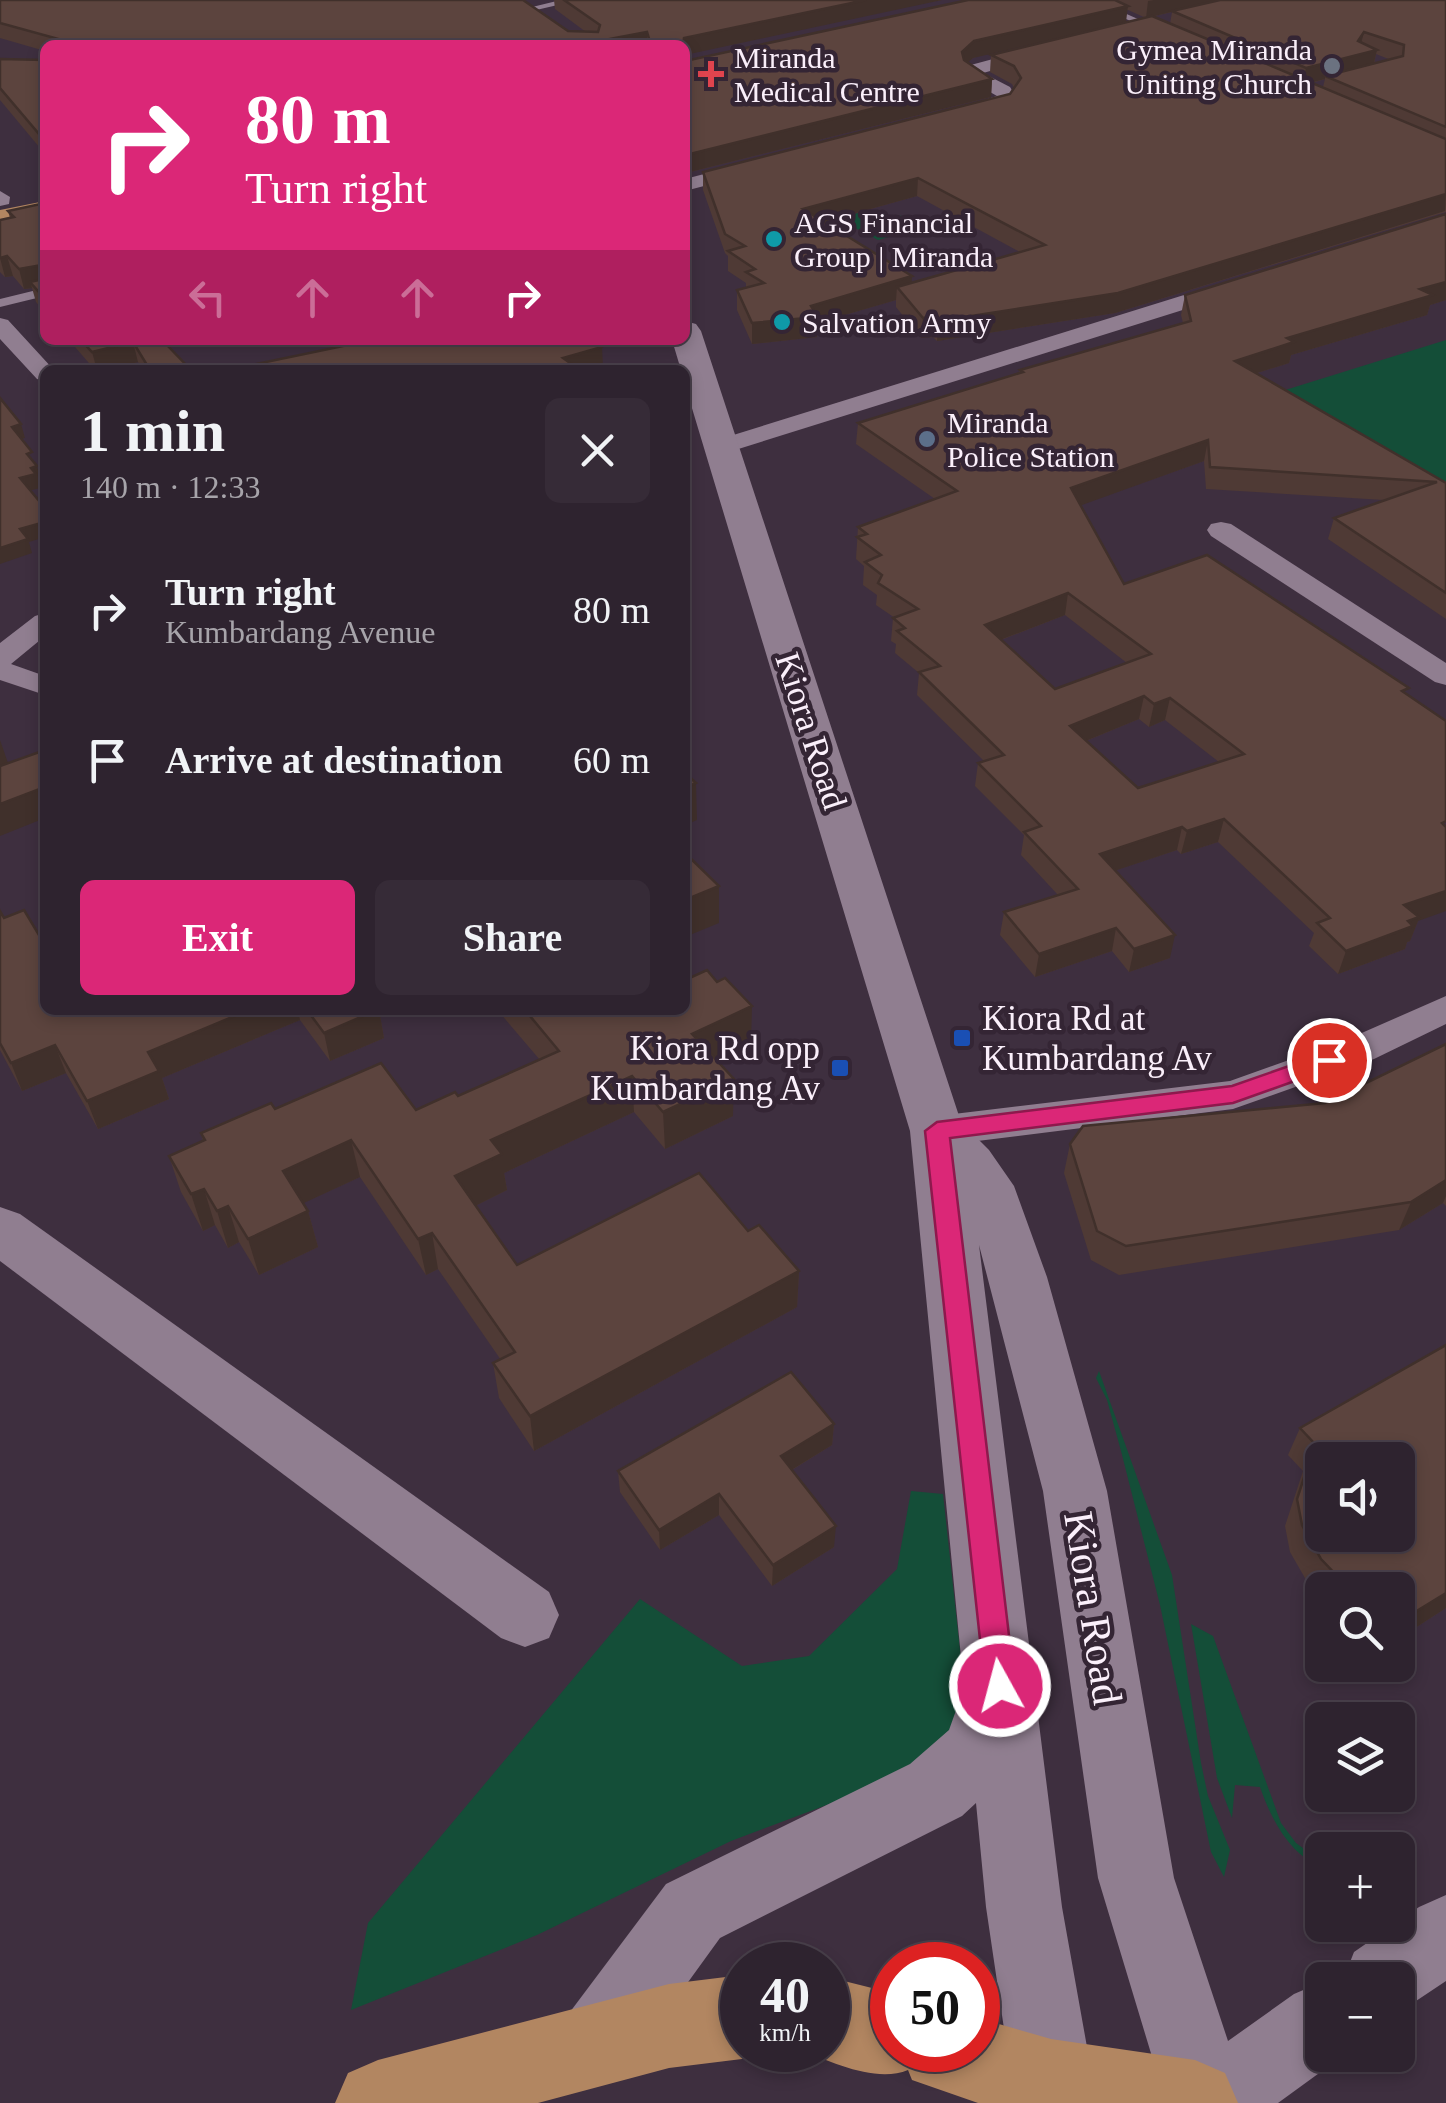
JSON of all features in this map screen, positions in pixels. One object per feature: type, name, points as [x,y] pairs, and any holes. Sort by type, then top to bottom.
[{"type":"main road","points":[[520,8],[548,31]]},
{"type":"main road","points":[[10,207],[40,193]]},
{"type":"main road","name":"Kiora Road","points":[[689,345],[937,1131],[1024,1906],[1053,2092]]},
{"type":"main road","name":"Kiora Road","points":[[937,1131],[970,1164],[994,1202],[1018,1277],[1074,1491],[1136,1878],[1208,2103]]},
{"type":"main road","points":[[0,1230],[525,1615]]},
{"type":"main road","points":[[595,2044],[693,1911],[936,1790],[954,1777],[976,1754],[1000,1686]]},
{"type":"main road","points":[[1407,1962],[1446,1934]]},
{"type":"main road","points":[[378,2103],[595,2044],[669,2026],[720,2020]]},
{"type":"main road","points":[[1208,2103],[1305,2034]]},
{"type":"main road","points":[[1000,2072],[1053,2092],[1196,2103]]},
{"type":"street","points":[[1111,35],[1161,27]]},
{"type":"street","points":[[942,118],[1000,104],[1007,98],[1004,92],[975,76],[973,70],[1056,48]]},
{"type":"street","points":[[690,184],[768,163]]},
{"type":"street","points":[[723,446],[1259,279]]},
{"type":"street","points":[[0,325],[40,369]]},
{"type":"street","points":[[1221,530],[1446,676]]},
{"type":"street","points":[[0,658],[40,626]]},
{"type":"street","points":[[0,670],[40,684]]},
{"type":"street","points":[[937,1131],[1233,1094],[1361,1049],[1446,1009]]},
{"type":"lane","points":[[520,8],[574,0]]},
{"type":"lane","points":[[1088,0],[1161,27]]},
{"type":"lane","points":[[0,303],[40,293]]},
{"type":"green space","points":[[858,213],[934,218],[951,214],[959,218],[878,240],[838,219]]},
{"type":"green space","points":[[1446,340],[1446,501],[1269,395]]},
{"type":"green space","points":[[1099,1371],[1172,1575],[1201,1763],[1208,1796],[1230,1850],[1224,1877],[1211,1852],[1160,1605],[1107,1400],[1096,1378]]},
{"type":"green space","points":[[911,1491],[943,1494],[966,1705],[941,1756],[872,1788],[731,1841],[537,1935],[351,2010],[368,1923],[640,1599],[742,1666],[809,1656],[897,1569]]},
{"type":"green space","points":[[1191,1624],[1213,1636],[1281,1823],[1305,1850],[1305,1858],[1283,1834],[1260,1787],[1235,1785],[1232,1818],[1217,1778]]},
{"type":"building","points":[[0,0],[523,0],[568,31],[598,32],[600,25],[564,0],[866,0],[684,40],[649,40],[647,32],[605,40],[62,40],[0,23]]},
{"type":"building","points":[[968,0],[1115,0],[1128,6],[974,41],[962,52],[964,60],[992,79],[690,154],[690,60]]},
{"type":"building","points":[[1220,0],[1446,0],[1446,127],[1325,76],[1403,56],[1404,45],[1364,32],[1358,41],[1377,50],[1306,68],[1172,11]]},
{"type":"building","points":[[1152,16],[1446,139],[1446,194],[1118,293],[939,321],[935,316],[923,318],[897,287],[1045,245],[918,178],[803,209],[912,276],[811,306],[818,317],[752,323],[737,290],[764,283],[746,272],[755,269],[728,251],[745,246],[725,234],[703,172],[1010,94],[1021,78],[1014,66],[991,55]]},
{"type":"building","points":[[0,59],[40,60],[40,135],[0,88]]},
{"type":"building","points":[[40,204],[40,265],[19,269],[7,256],[0,258],[0,220],[14,217],[8,211]]},
{"type":"building","points":[[1446,214],[1446,282],[1420,289],[1433,295],[1287,338],[1294,342],[1235,361],[1446,483],[1446,593],[1334,518],[1437,482],[1210,467],[1208,440],[1071,488],[1124,584],[1207,555],[1409,688],[1402,691],[1446,721],[1446,821],[1442,823],[1446,827],[1446,891],[1404,905],[1419,917],[1408,921],[1413,926],[1346,951],[1317,923],[1330,918],[1224,819],[1187,831],[1182,827],[1100,854],[1175,935],[1134,949],[1116,928],[1039,954],[1004,912],[1078,889],[1024,832],[1041,826],[978,763],[1004,755],[919,672],[940,666],[897,631],[905,628],[893,618],[918,609],[878,583],[882,575],[865,562],[881,555],[857,537],[867,534],[858,527],[957,491],[858,423],[1023,372],[1020,370],[1191,321],[1185,295]],"holes":[[[1068,593],[1151,654],[1055,689],[985,625]],[[1144,696],[1154,704],[1170,698],[1244,754],[1138,788],[1070,726]]]},
{"type":"building","points":[[40,280],[40,293],[30,282]]},
{"type":"building","points":[[86,345],[121,345],[92,352]]},
{"type":"building","points":[[135,345],[167,345],[186,365],[147,365]]},
{"type":"building","points":[[348,345],[602,347],[563,358],[573,365],[251,365]]},
{"type":"building","points":[[0,398],[21,424],[12,427],[32,452],[27,454],[37,466],[31,468],[36,474],[20,478],[40,502],[40,523],[20,529],[28,539],[0,548]]},
{"type":"building","points":[[40,752],[40,789],[0,804],[0,766]]},
{"type":"building","points":[[690,858],[719,886],[690,898]]},
{"type":"building","points":[[24,910],[40,937],[40,1015],[237,1015],[148,1052],[159,1071],[87,1101],[55,1045],[11,1063],[0,1043],[0,911],[4,918]]},
{"type":"building","points":[[707,970],[717,982],[725,978],[752,1006],[692,1034],[734,1079],[663,1112],[632,1076],[491,1140],[502,1154],[455,1176],[517,1265],[699,1173],[748,1231],[759,1225],[799,1271],[530,1416],[493,1363],[515,1352],[432,1233],[418,1239],[351,1140],[283,1171],[308,1211],[248,1239],[228,1206],[217,1211],[204,1189],[191,1194],[169,1156],[205,1140],[201,1133],[271,1103],[275,1109],[381,1063],[416,1110],[455,1092],[458,1096],[559,1051],[529,1015],[690,1015],[690,978]]},
{"type":"building","points":[[311,1015],[365,1015],[324,1033]]},
{"type":"building","points":[[1446,1044],[1446,1180],[1411,1202],[1126,1246],[1097,1231],[1070,1144],[1083,1126],[1325,1103]]},
{"type":"building","points":[[1446,1345],[1446,1593],[1415,1612],[1415,1572],[1333,1572],[1317,1552],[1415,1552],[1415,1442],[1313,1442],[1300,1428]]},
{"type":"building","points":[[791,1372],[834,1424],[781,1456],[836,1526],[773,1565],[719,1494],[659,1530],[618,1471]]},
{"type":"building","points":[[1305,1475],[1305,1530],[1302,1525],[1297,1499]]},
{"type":"place","name":"Gymea Miranda Uniting Church","points":[[1332,66]]},
{"type":"place","name":"Miranda Medical Centre","points":[[711,74]]},
{"type":"place","name":"AGS Financial Group | Miranda","points":[[774,239]]},
{"type":"place","name":"Salvation Army","points":[[782,322]]},
{"type":"place","name":"Miranda Police Station","points":[[927,439]]},
{"type":"place","name":"Kiora Rd at Kumbardang Av","points":[[962,1038]]},
{"type":"place","name":"Kiora Rd opp Kumbardang Av","points":[[840,1068]]},
{"type":"route","points":[[1000,1686],[937,1131],[1233,1094],[1329,1060]]}]
